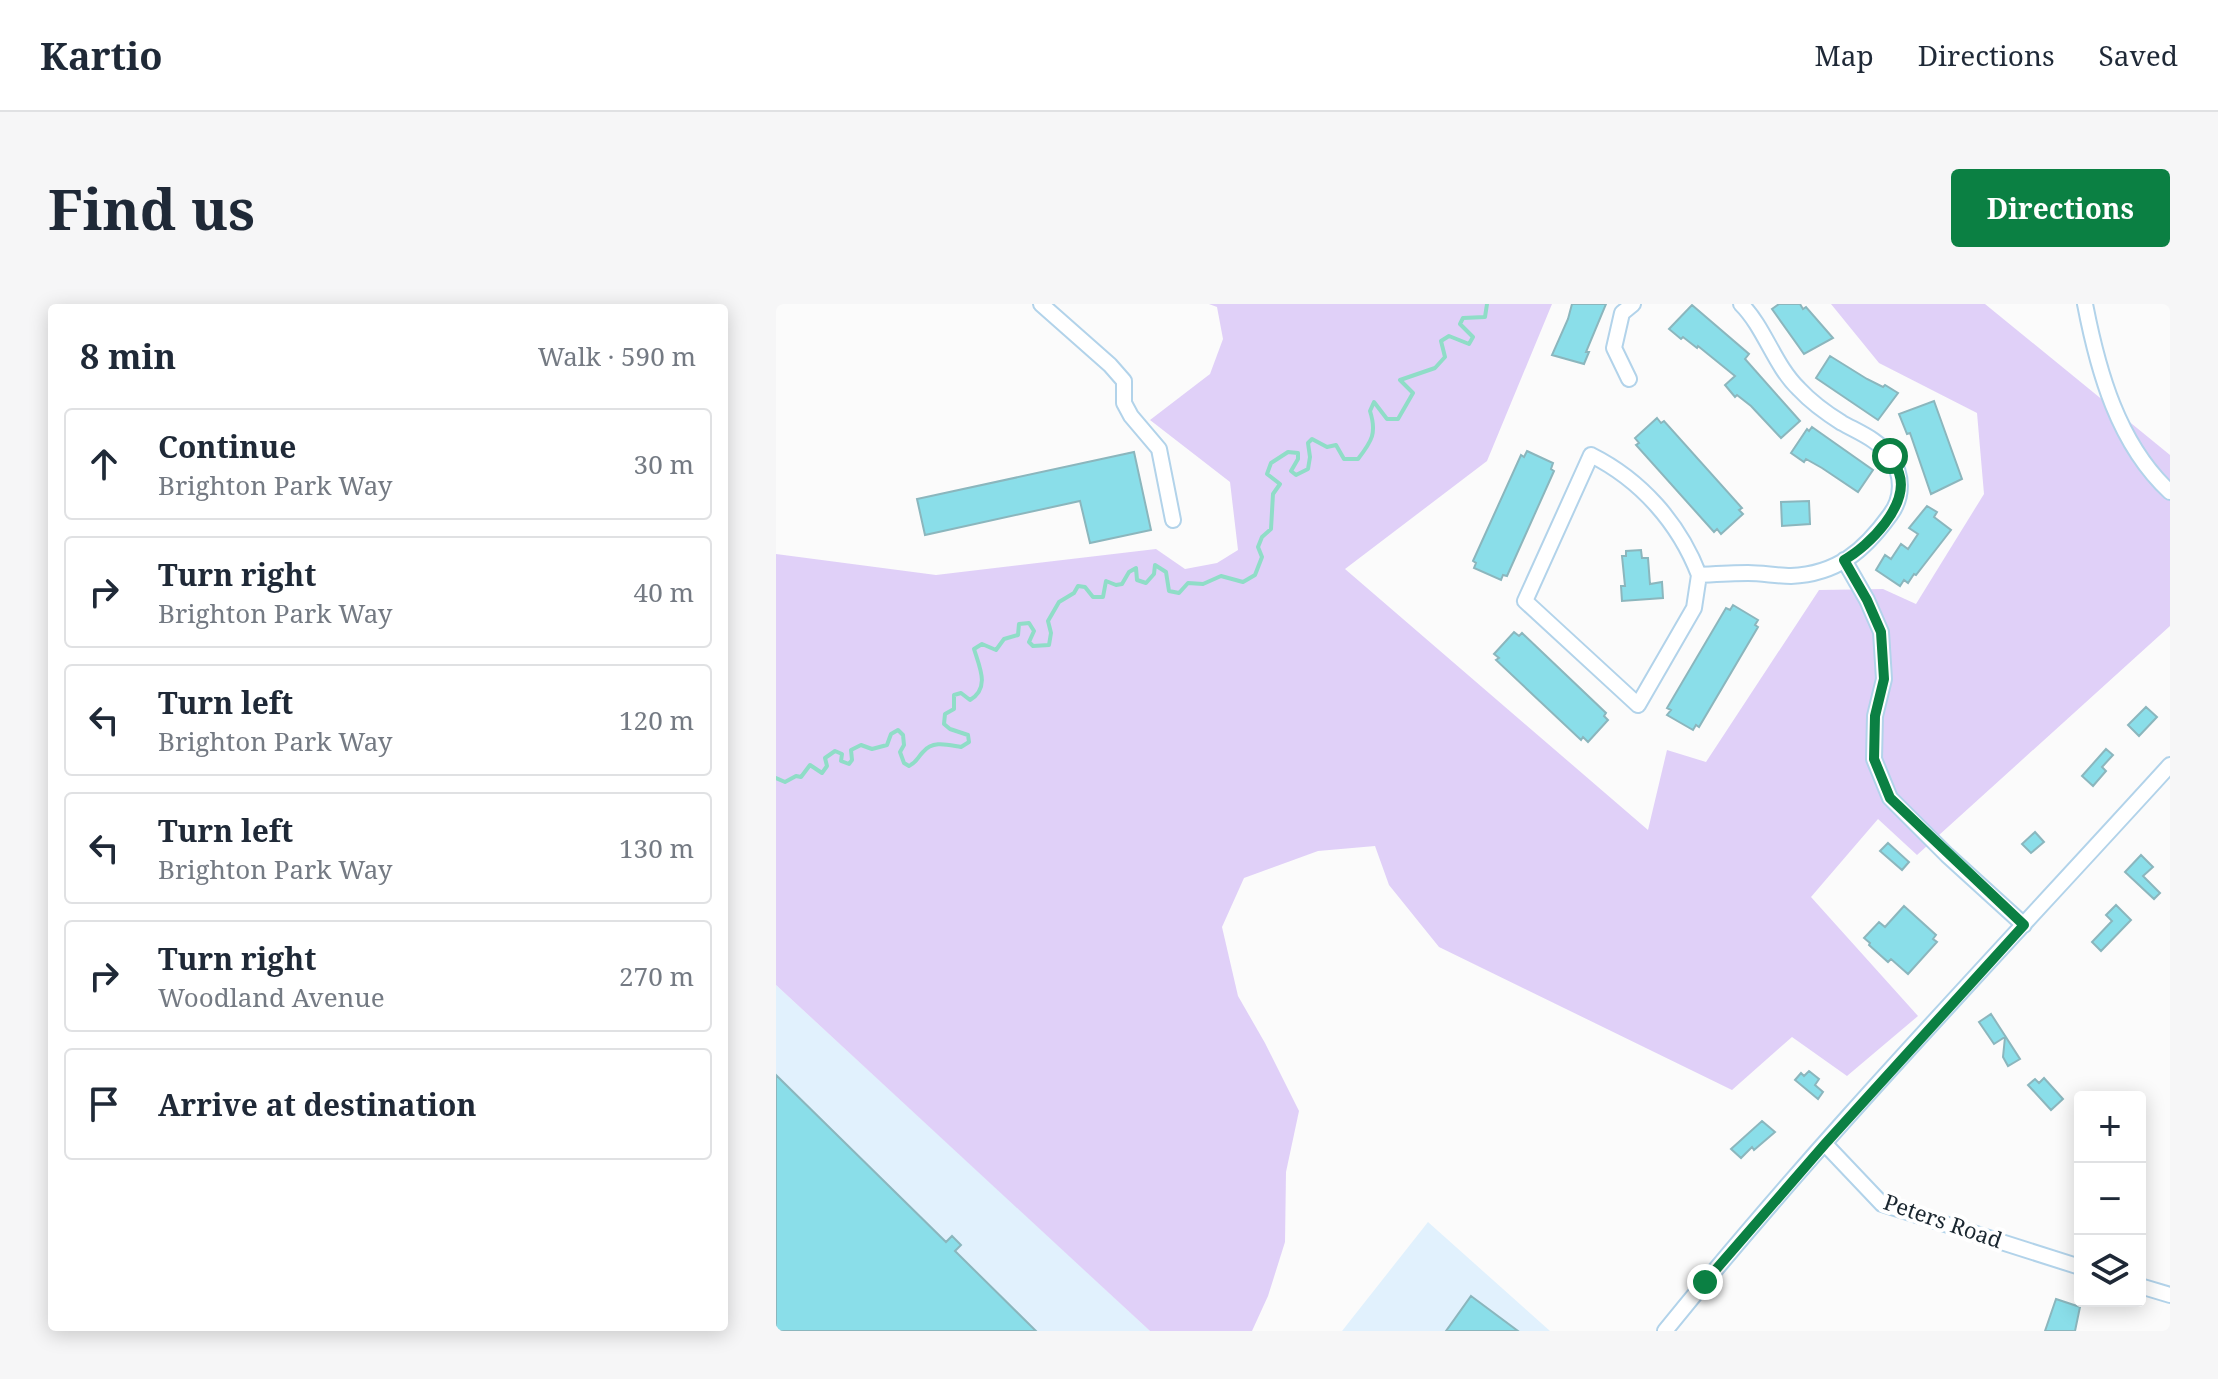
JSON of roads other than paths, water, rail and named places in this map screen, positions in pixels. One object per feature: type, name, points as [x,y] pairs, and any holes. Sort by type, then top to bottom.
[{"type":"street","points":[[1041,304],[1124,381],[1124,403],[1159,449],[1173,520]]},
{"type":"street","points":[[1629,379],[1614,348],[1622,313],[1633,304]]},
{"type":"street","points":[[1699,575],[1750,573],[1788,576],[1816,573],[1844,560],[1872,540],[1895,508],[1900,475],[1890,456],[1874,440],[1815,405],[1796,387],[1753,317],[1741,304]]},
{"type":"street","points":[[2085,304],[2094,348],[2118,418],[2146,465],[2170,492]]},
{"type":"street","points":[[1591,455],[1635,483],[1658,508],[1689,548],[1699,575],[1694,608],[1638,705],[1525,601],[1591,455]]},
{"type":"street","points":[[1844,560],[1881,632],[1884,679],[1875,716],[1874,759],[1890,798],[2024,925]]},
{"type":"street","points":[[1665,1331],[1718,1265],[1825,1144],[2170,765]]},
{"type":"street","name":"Peters Road","points":[[1825,1144],[1882,1204],[2074,1265]]},
{"type":"street","points":[[2146,1288],[2170,1295]]},
{"type":"waterway","points":[[776,778],[785,782],[796,776],[801,777],[810,765],[822,773],[827,766],[825,758],[835,751],[842,754],[841,761],[849,764],[852,760],[851,750],[861,745],[872,749],[887,745],[891,734],[898,730],[903,735],[904,745],[900,752],[904,763],[909,766],[931,746],[961,747],[969,742],[968,735],[944,724],[945,714],[954,709],[954,695],[961,693],[970,700],[980,690],[982,677],[974,649],[982,644],[996,650],[1004,639],[1018,635],[1019,624],[1029,623],[1034,631],[1029,642],[1033,646],[1049,645],[1051,633],[1048,621],[1059,602],[1074,593],[1078,586],[1085,587],[1093,597],[1103,597],[1106,581],[1122,584],[1129,572],[1136,568],[1137,580],[1146,583],[1154,574],[1155,565],[1166,572],[1169,591],[1179,593],[1188,583],[1203,584],[1221,576],[1243,582],[1255,575],[1262,557],[1258,547],[1262,537],[1271,529],[1273,494],[1280,484],[1267,474],[1271,463],[1288,452],[1298,453],[1291,471],[1296,475],[1308,469],[1308,443],[1312,439],[1327,447],[1336,445],[1344,459],[1358,459],[1372,436],[1370,411],[1374,402],[1387,419],[1398,419],[1413,393],[1400,380],[1435,368],[1445,357],[1441,341],[1449,336],[1469,344],[1473,337],[1460,324],[1463,318],[1485,317],[1487,304]]}]
